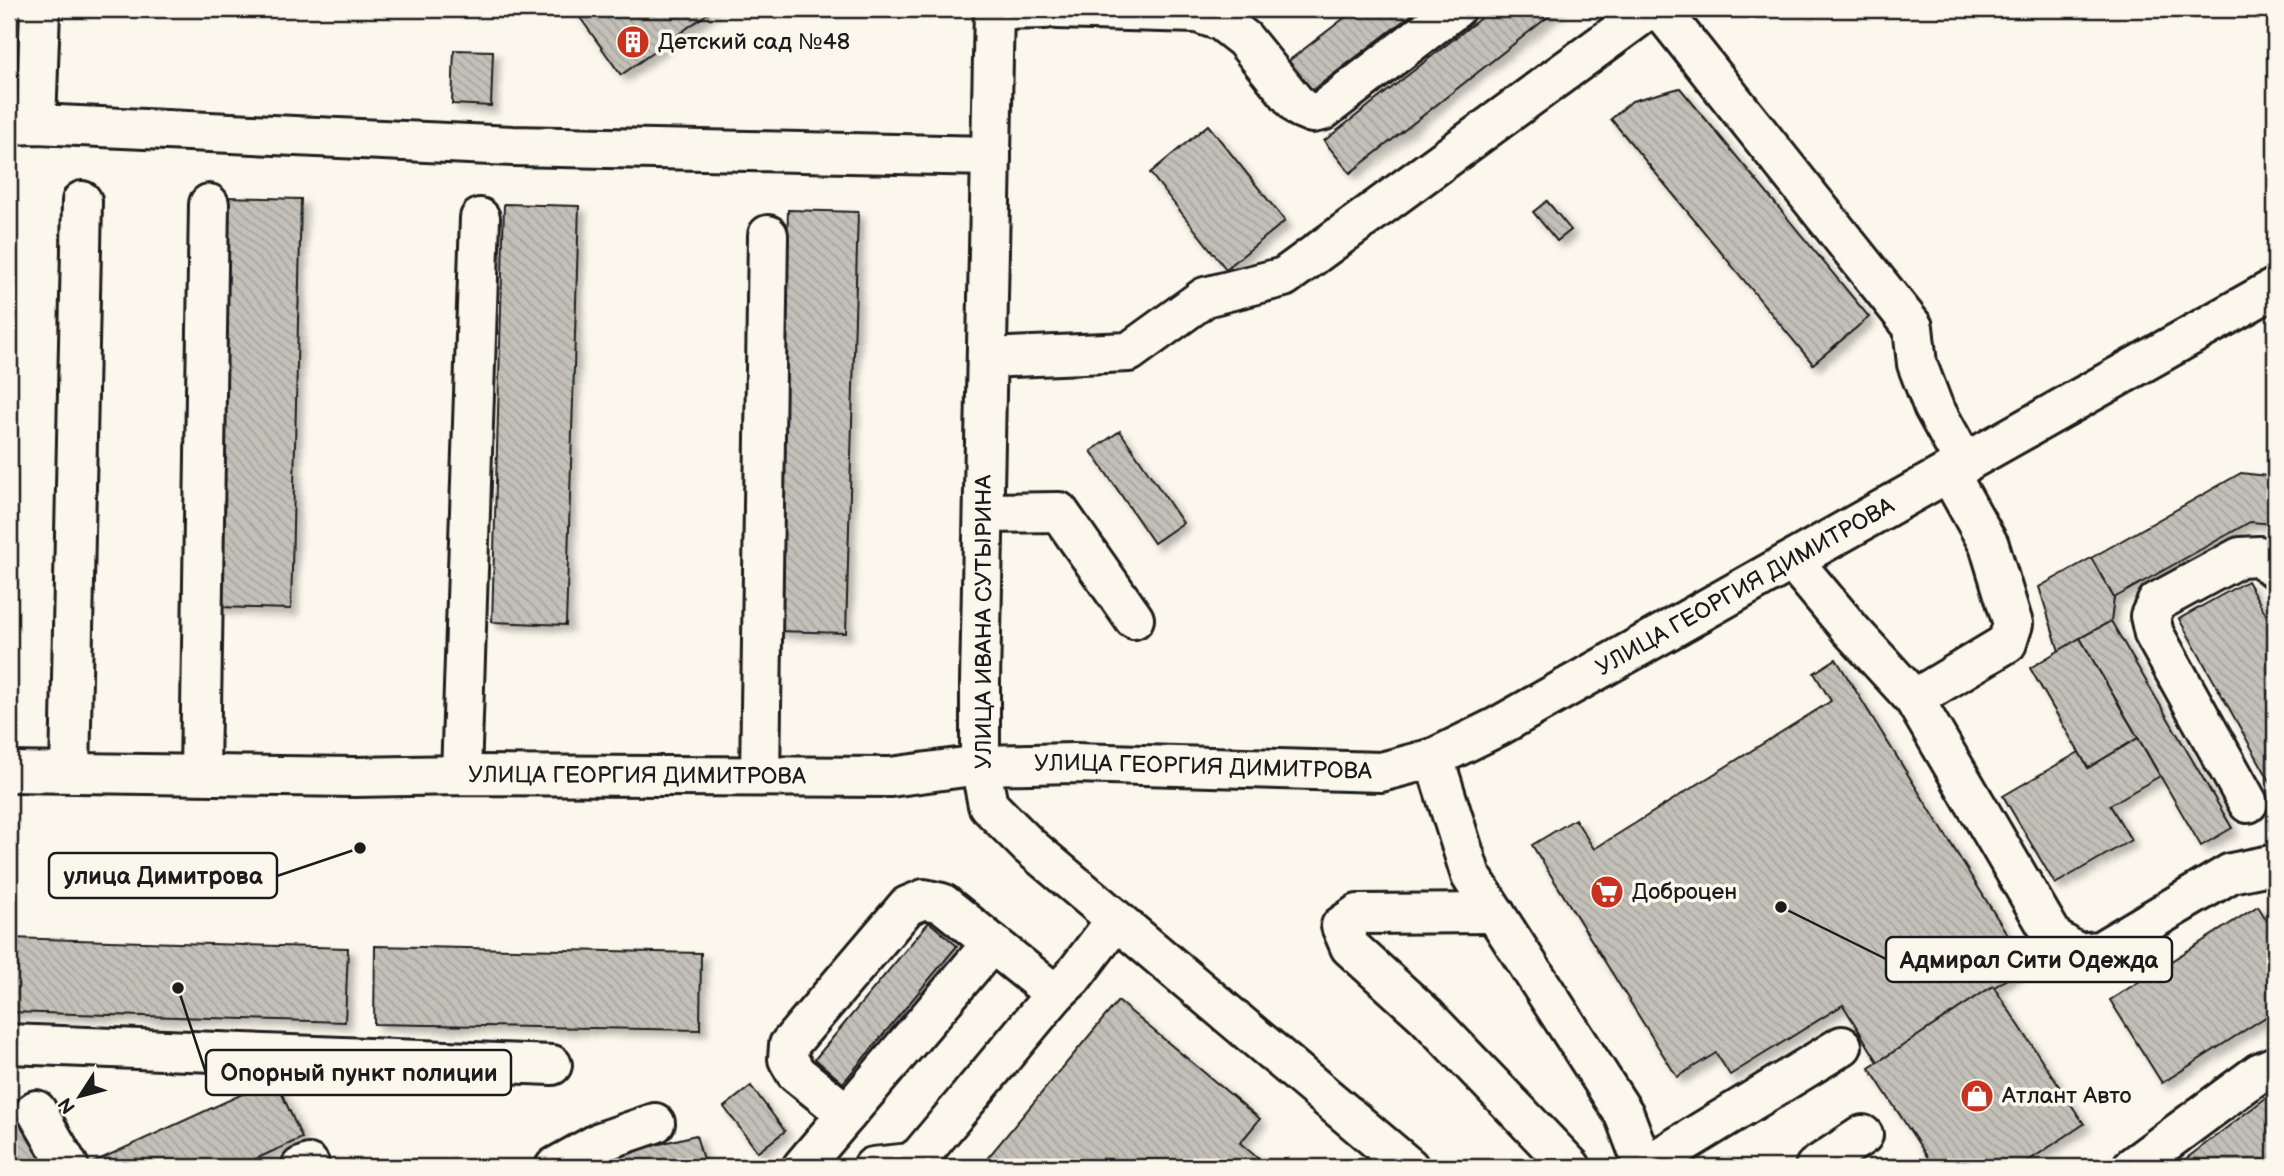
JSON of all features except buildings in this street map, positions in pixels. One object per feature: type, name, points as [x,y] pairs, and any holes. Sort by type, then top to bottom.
[{"type":"main road","points":[[40,9],[23,125],[513,146],[991,156]]},
{"type":"main road","points":[[994,9],[1045,9]]},
{"type":"main road","name":"УЛИЦА ИВАНА СУТЫРИНА","points":[[994,9],[980,765],[988,805],[1030,846],[1116,920],[1409,1167]]},
{"type":"main road","points":[[1057,9],[1196,13],[1221,22],[1244,38],[1300,108],[1312,113],[1322,111],[1455,9]]},
{"type":"main road","points":[[987,358],[1129,352],[1205,297],[1284,277],[1650,9]]},
{"type":"main road","points":[[1660,9],[1913,327],[1917,364],[1989,544],[2013,624],[2007,643],[1914,699]]},
{"type":"main road","points":[[70,772],[82,201]]},
{"type":"main road","points":[[200,773],[209,204]]},
{"type":"main road","points":[[461,775],[480,218]]},
{"type":"main road","points":[[760,776],[768,235]]},
{"type":"main road","name":"УЛИЦА ГЕОРГИЯ ДИМИТРОВА","points":[[9,772],[355,777],[890,777],[980,765],[1074,763],[1381,772],[1434,758],[1497,727],[2275,288]]},
{"type":"main road","points":[[984,513],[1059,512],[1134,619]]},
{"type":"main road","points":[[2248,803],[2154,634],[2150,616],[2157,602],[2240,557],[2259,556],[2275,569]]},
{"type":"main road","points":[[1793,561],[1914,699],[2054,938],[2077,953],[2101,951],[2231,873],[2275,864]]},
{"type":"main road","points":[[1434,758],[1471,876],[1624,1114],[1644,1167],[1842,1046]]},
{"type":"main road","points":[[847,1114],[796,1073],[788,1059],[789,1045],[907,906],[924,899],[942,903],[1055,994]]},
{"type":"main road","points":[[1495,913],[1358,914],[1341,926],[1350,947],[1426,1016],[1571,1167]]},
{"type":"main road","points":[[873,1167],[910,1163],[921,1155],[1055,994],[1072,978],[1116,920]]},
{"type":"main road","points":[[802,1167],[992,943]]},
{"type":"main road","points":[[9,1044],[552,1065]]},
{"type":"main road","points":[[2132,1167],[2259,1073],[2275,1066]]},
{"type":"main road","points":[[36,1110],[69,1167]]},
{"type":"main road","points":[[555,1167],[600,1142],[655,1123]]},
{"type":"main road","points":[[1815,1167],[1863,1135]]},
{"type":"place","name":"Детский сад №48","points":[[633,42]]},
{"type":"place","name":"улица Димитрова","points":[[360,848]]},
{"type":"place","name":"Доброцен","points":[[1607,892]]},
{"type":"place","name":"Адмирал Сити Одежда","points":[[1781,907]]},
{"type":"place","name":"Опорный пункт полиции","points":[[178,988]]},
{"type":"place","name":"Атлант Авто","points":[[1977,1096]]}]
